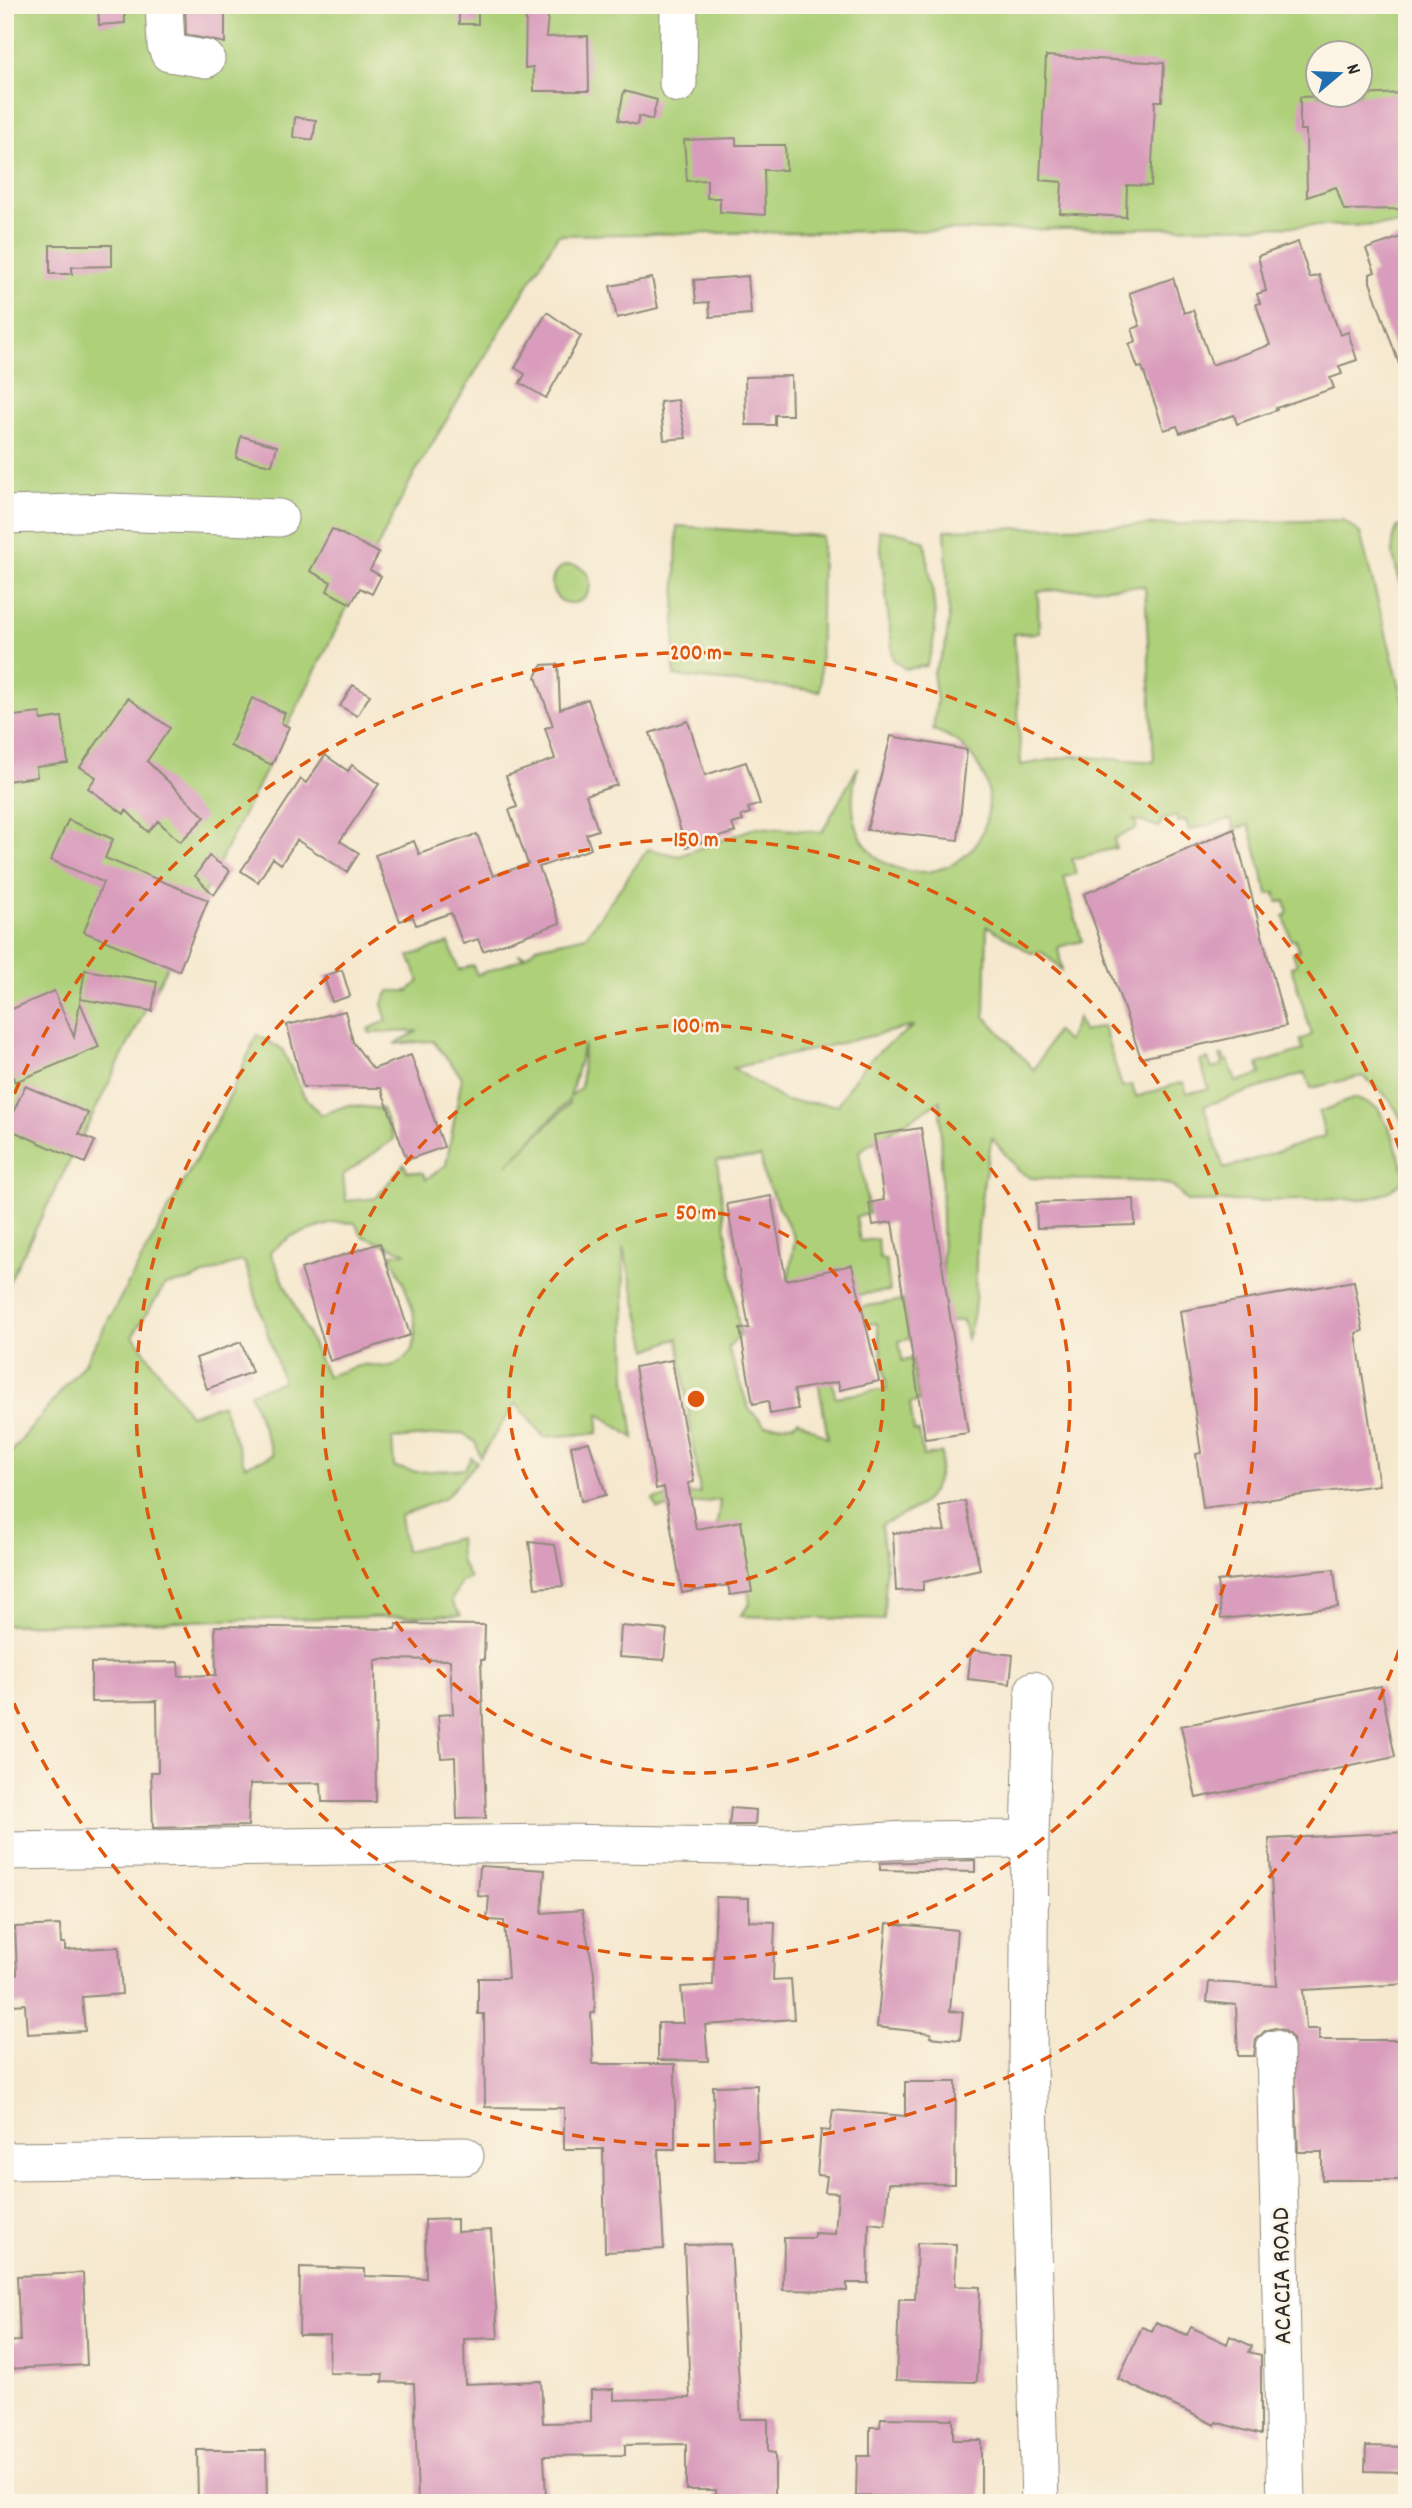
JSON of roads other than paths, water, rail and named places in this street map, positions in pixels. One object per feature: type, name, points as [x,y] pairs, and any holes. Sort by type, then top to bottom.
[{"type":"street","points":[[164,5],[166,45],[169,53],[206,59]]},
{"type":"street","points":[[678,84],[679,5]]},
{"type":"street","points":[[5,514],[111,512],[279,518]]},
{"type":"street","points":[[1034,1690],[1028,2062],[1040,2503]]},
{"type":"street","points":[[5,1851],[570,1843],[786,1847],[907,1840],[1030,1839]]},
{"type":"street","name":"ACACIA ROAD","points":[[1275,2049],[1286,2503]]},
{"type":"street","points":[[5,2161],[465,2155]]}]
